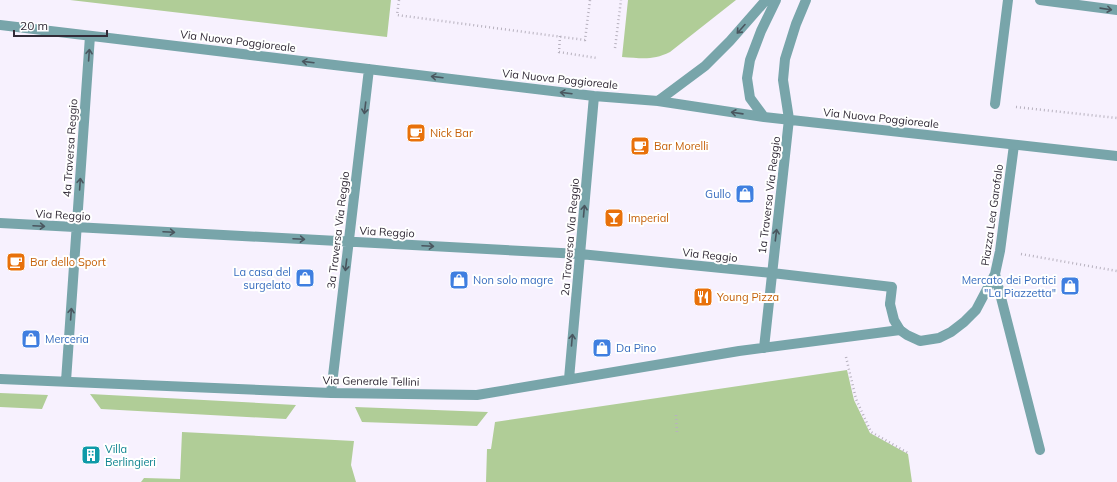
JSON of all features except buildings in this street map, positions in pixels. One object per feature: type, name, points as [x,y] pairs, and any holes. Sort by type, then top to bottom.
[{"type":"street","points":[[658,101],[705,66],[730,41],[766,0]]},
{"type":"street","points":[[764,116],[750,98],[747,78],[750,60],[761,31],[776,0]]},
{"type":"street","name":"1a Traversa Via Reggio","points":[[764,348],[789,119],[783,80],[785,59],[796,24],[806,0]]},
{"type":"street","points":[[995,104],[1008,0]]},
{"type":"street","points":[[1040,0],[1117,10]]},
{"type":"street","name":"Via Nuova Poggioreale","points":[[0,25],[594,96],[658,101],[789,119],[1117,156]]},
{"type":"street","name":"4a Traversa Reggio","points":[[66,381],[90,36]]},
{"type":"street","name":"3a Traversa Via Reggio","points":[[331,393],[369,69]]},
{"type":"street","name":"2a Traversa Via Reggio","points":[[569,379],[594,96]]},
{"type":"street","name":"Piazza Lea Garofalo","points":[[900,330],[907,336],[920,341],[939,338],[951,332],[976,310],[995,274],[1000,251],[1014,145]]},
{"type":"street","name":"Via Reggio","points":[[0,224],[580,254],[772,273],[892,287],[890,304],[894,320],[900,330]]},
{"type":"street","points":[[995,274],[1040,450]]},
{"type":"street","name":"Via Generale Tellini","points":[[0,379],[331,393],[477,395],[739,351],[900,330]]},
{"type":"path","points":[[399,0],[397,15],[585,40],[590,0]]},
{"type":"path","points":[[615,48],[621,0]]},
{"type":"path","points":[[560,36],[559,52],[597,58]]},
{"type":"path","points":[[995,104],[1117,118]]},
{"type":"path","points":[[1000,251],[1027,254],[1117,272]]},
{"type":"path","points":[[848,370],[856,399],[871,432],[908,453]]},
{"type":"path","points":[[676,415],[677,433]]},
{"type":"green space","points":[[70,0],[391,0],[387,37]]},
{"type":"green space","points":[[628,0],[736,0],[670,52],[658,57],[646,58],[622,57]]},
{"type":"green space","points":[[847,370],[854,400],[870,433],[908,454],[912,482],[486,482],[487,449],[491,449],[495,422]]},
{"type":"green space","points":[[0,393],[48,395],[42,409],[0,407]]},
{"type":"green space","points":[[90,394],[296,405],[286,419],[101,409]]},
{"type":"green space","points":[[355,407],[488,412],[477,426],[362,422]]},
{"type":"green space","points":[[182,432],[354,441],[351,465],[356,482],[141,482],[144,478],[180,479]]},
{"type":"place","name":"Nick Bar","points":[[416,133]]},
{"type":"place","name":"Bar Morelli","points":[[640,146]]},
{"type":"place","name":"Gullo","points":[[745,194]]},
{"type":"place","name":"Imperial","points":[[614,218]]},
{"type":"place","name":"Bar dello Sport","points":[[16,262]]},
{"type":"place","name":"La casa del surgelato","points":[[305,278]]},
{"type":"place","name":"Non solo magre","points":[[459,280]]},
{"type":"place","name":"Mercato dei Portici \"La Piazzetta\"","points":[[1070,286]]},
{"type":"place","name":"Young Pizza","points":[[703,297]]},
{"type":"place","name":"Merceria","points":[[31,339]]},
{"type":"place","name":"Da Pino","points":[[602,348]]},
{"type":"place","name":"Villa Berlingieri","points":[[91,455]]}]
